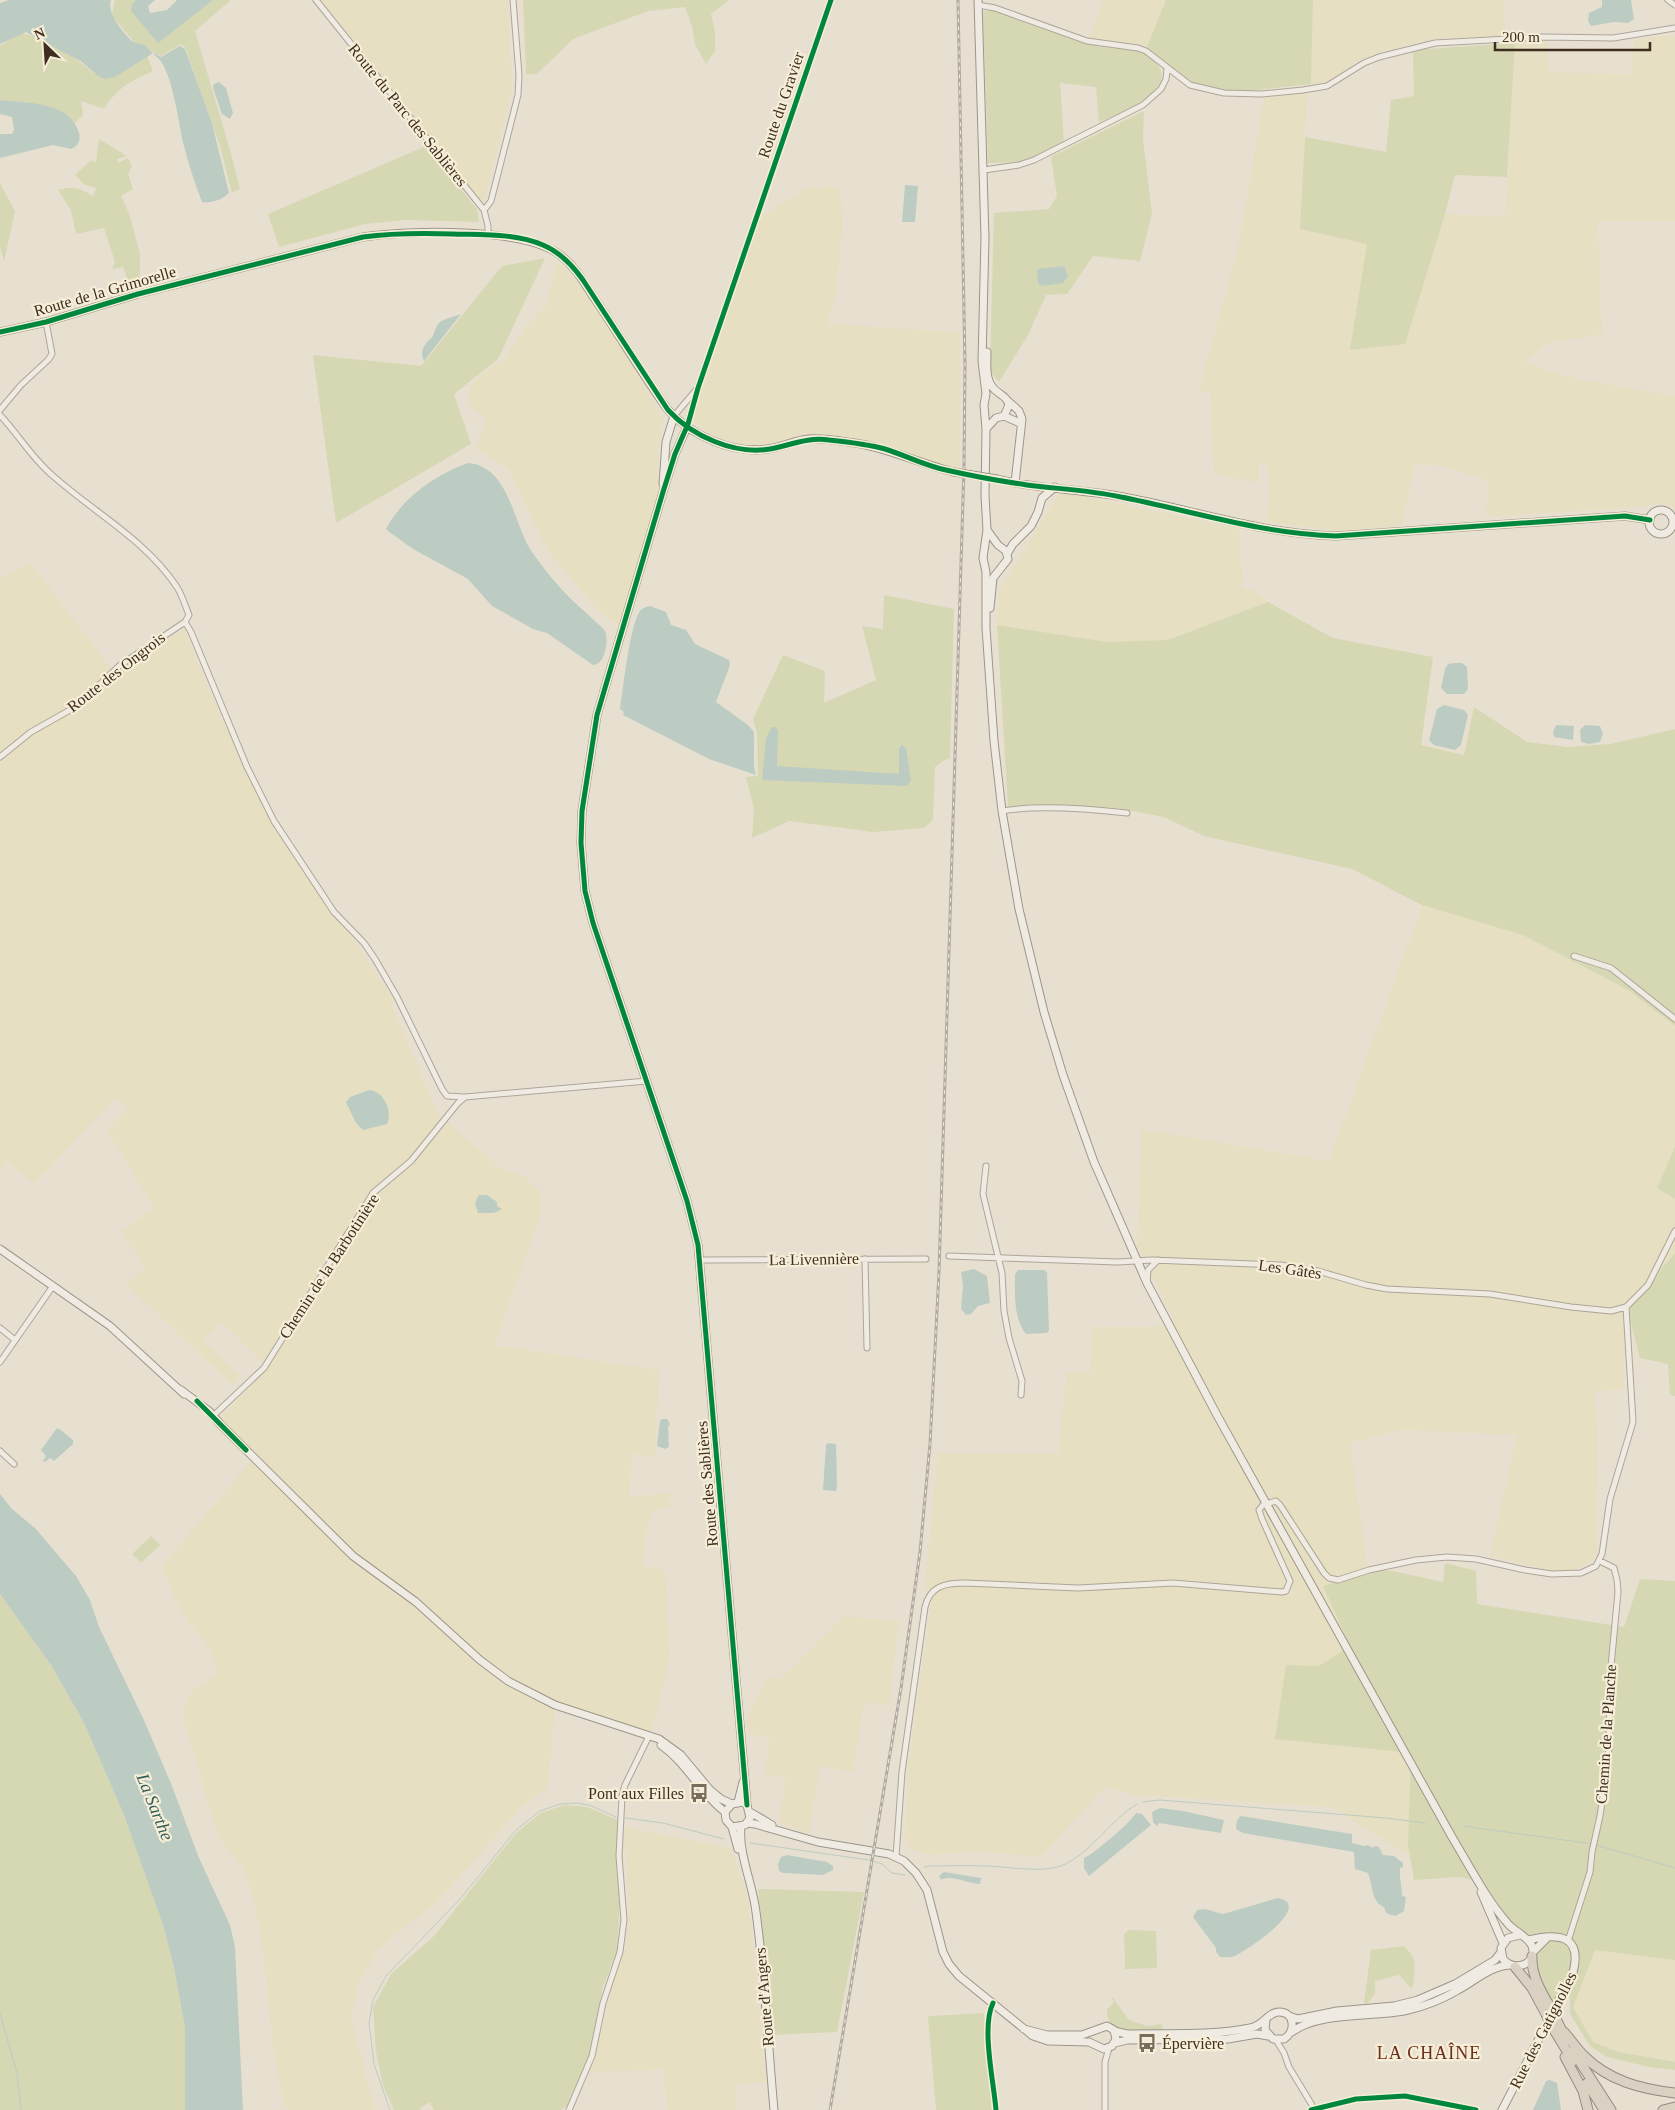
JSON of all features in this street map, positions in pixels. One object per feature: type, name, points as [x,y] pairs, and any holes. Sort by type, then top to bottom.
[{"type":"highway","points":[[1532,1954],[1531,1965],[1564,2047],[1604,2110]]},
{"type":"highway","points":[[1513,1966],[1529,1983],[1548,2010]]},
{"type":"highway","points":[[1553,2021],[1585,2057],[1609,2075],[1638,2087],[1675,2093]]},
{"type":"highway","points":[[1564,2032],[1572,2050],[1611,2110]]},
{"type":"highway","points":[[1564,2047],[1564,2055],[1583,2091],[1588,2110]]},
{"type":"highway","points":[[1662,2110],[1675,2106]]},
{"type":"street","name":"Route du Parc des Sablières","points":[[316,0],[484,210],[488,235]]},
{"type":"street","points":[[484,210],[490,201],[518,95],[519,75],[513,0]]},
{"type":"street","name":"Route du Gravier","points":[[687,427],[698,388],[831,0]]},
{"type":"street","points":[[1668,0],[1675,5]]},
{"type":"street","points":[[1568,1941],[1555,1935],[1528,1940],[1520,1936],[1495,1907],[1467,1862],[1266,1503],[1147,1283],[1094,1162],[1063,1076],[1025,938],[1002,811],[994,740],[985,606],[986,565],[983,558],[987,530],[985,496],[986,429],[982,361],[984,170],[978,2],[1087,41],[1138,48],[1146,51],[1190,86],[1232,94],[1262,94],[1327,86],[1359,66],[1379,57],[1435,43],[1543,37],[1613,38],[1675,28]]},
{"type":"street","points":[[984,170],[1019,165],[1034,160],[1143,105],[1161,89],[1166,79],[1167,69]]},
{"type":"street","name":"Route de la Grimorelle","points":[[0,332],[46,322],[138,294],[345,241],[385,234],[488,235],[518,238],[552,249],[570,264],[583,280],[658,396],[676,418],[687,427],[719,443],[755,450],[771,449],[810,439],[854,443],[885,449],[931,466],[954,472],[1015,483],[1120,496],[1249,526],[1315,536],[1346,536],[1625,516],[1650,520]]},
{"type":"street","points":[[984,301],[987,375],[992,387],[1019,411],[1022,419],[1020,423],[1015,483]]},
{"type":"street","points":[[0,410],[52,354],[46,322]]},
{"type":"street","points":[[663,492],[666,442],[676,418],[698,388]]},
{"type":"street","points":[[985,401],[990,395],[999,394]]},
{"type":"street","points":[[1004,416],[1009,409],[1008,401]]},
{"type":"street","points":[[984,409],[989,416],[996,418],[1004,416],[1020,423]]},
{"type":"street","points":[[0,414],[24,447],[50,474],[119,526],[165,572],[177,588],[189,614],[184,622],[191,632],[247,767],[274,821],[334,912],[364,943],[375,959],[397,997],[442,1089],[451,1102],[451,1111]]},
{"type":"street","points":[[986,429],[996,418]]},
{"type":"street","points":[[663,492],[677,448],[687,427]]},
{"type":"street","points":[[1029,485],[1038,491],[1042,498]]},
{"type":"street","points":[[988,649],[991,584],[993,578],[1006,562],[1007,554],[1013,544],[1031,526],[1042,498],[1055,487]]},
{"type":"street","name":"Route des Sablières","points":[[663,492],[597,715],[582,811],[581,843],[588,905],[687,1201],[701,1260],[743,1766],[749,1809]]},
{"type":"street","points":[[1656,511],[1664,511],[1671,515],[1674,523],[1669,530],[1659,533],[1653,530],[1650,520],[1656,511]]},
{"type":"street","points":[[987,530],[1007,554]]},
{"type":"street","points":[[985,550],[990,546],[1013,544]]},
{"type":"street","points":[[986,565],[992,569],[1000,568]]},
{"type":"street","name":"Route des Ongrois","points":[[0,757],[31,732],[77,706],[119,666],[184,622]]},
{"type":"street","points":[[1002,811],[1033,809],[1103,810],[1127,813]]},
{"type":"street","points":[[1574,956],[1611,968],[1675,1019]]},
{"type":"street","points":[[447,1096],[465,1097],[647,1081]]},
{"type":"street","name":"Chemin de la Barbotinière","points":[[212,1417],[264,1368],[374,1193],[411,1161],[451,1111],[465,1097]]},
{"type":"street","points":[[986,1166],[983,1194],[1002,1273],[1006,1322],[1022,1381],[1021,1395]]},
{"type":"street","points":[[892,1856],[897,1833],[902,1772],[925,1607],[930,1594],[936,1588],[948,1583],[965,1582],[1078,1588],[1173,1582],[1282,1592],[1286,1590],[1290,1581],[1262,1520],[1260,1510],[1266,1503],[1276,1500],[1324,1573],[1329,1578],[1338,1580],[1369,1570],[1416,1560],[1447,1557],[1476,1559],[1525,1570],[1562,1574],[1582,1573],[1591,1570],[1600,1561],[1610,1499],[1633,1422],[1626,1307],[1648,1285],[1675,1230]]},
{"type":"street","points":[[0,1249],[110,1326],[181,1390],[209,1411],[212,1417],[347,1550],[421,1606],[480,1660],[501,1676],[555,1705],[659,1739],[673,1748],[710,1790],[723,1801],[735,1803],[749,1809],[764,1821],[791,1834]]},
{"type":"street","name":"Les Gâtès","points":[[949,1256],[1078,1261],[1158,1260],[1280,1265],[1318,1271],[1387,1289],[1490,1294],[1599,1311],[1626,1307]]},
{"type":"street","points":[[864,1259],[867,1348]]},
{"type":"street","name":"La Livennière","points":[[701,1260],[926,1259]]},
{"type":"street","points":[[1147,1283],[1148,1270],[1158,1260]]},
{"type":"street","points":[[0,1360],[53,1286]]},
{"type":"street","points":[[0,1328],[15,1340]]},
{"type":"street","points":[[0,1451],[14,1464]]},
{"type":"street","name":"Chemin de la Planche","points":[[1568,1941],[1590,1872],[1609,1747],[1610,1677],[1618,1592],[1614,1568],[1600,1561]]},
{"type":"street","points":[[649,1736],[683,1765],[702,1791],[725,1812],[726,1820],[732,1827],[755,1824],[818,1842],[892,1856],[910,1866],[924,1884],[932,1905],[943,1952],[954,1971],[1029,2034],[1043,2040],[1087,2041],[1097,2046],[1112,2045],[1127,2040],[1228,2039],[1257,2034],[1268,2036],[1276,2040],[1284,2053],[1289,2067],[1315,2110]]},
{"type":"street","points":[[569,2110],[592,2056],[602,2003],[620,1952],[624,1920],[619,1856],[622,1796],[625,1785],[649,1736]]},
{"type":"street","name":"Route des Sablières","points":[[735,1803],[742,1788],[743,1766]]},
{"type":"street","points":[[725,1812],[735,1803]]},
{"type":"street","points":[[744,1825],[749,1809]]},
{"type":"street","name":"Route d'Angers","points":[[744,1825],[740,1839],[752,1885],[757,1917],[774,2110]]},
{"type":"street","name":"Route d'Angers","points":[[732,1827],[742,1861],[752,1885]]},
{"type":"street","points":[[1024,2029],[1041,2034],[1054,2035],[1082,2035],[1105,2026],[1114,2031],[1127,2034],[1233,2031],[1255,2027],[1266,2020],[1270,2014],[1277,2012],[1283,2012],[1298,2018],[1337,2011],[1394,2006],[1418,2000],[1455,1984],[1495,1960],[1501,1952],[1503,1943],[1467,1862]]},
{"type":"street","points":[[1503,1943],[1510,1937],[1520,1936]]},
{"type":"street","points":[[1276,2040],[1306,2024],[1340,2017],[1379,2015],[1410,2010],[1443,1998],[1498,1967],[1526,1964],[1532,1954],[1548,1937]]},
{"type":"street","points":[[1528,1940],[1532,1954]]},
{"type":"street","name":"Rue des Gatignolles","points":[[1502,2110],[1573,1973],[1576,1963],[1574,1949],[1568,1941]]},
{"type":"street","points":[[1501,1952],[1503,1959],[1513,1966]]},
{"type":"street","points":[[1284,2053],[1292,2023],[1289,2016]]},
{"type":"street","points":[[1266,2020],[1265,2028],[1268,2036]]},
{"type":"street","points":[[1096,2030],[1093,2037],[1105,2062]]},
{"type":"street","points":[[1105,2110],[1105,2062],[1116,2037],[1114,2031]]},
{"type":"shaded area","points":[[320,0],[508,0],[512,89],[484,203],[480,202]]},
{"type":"shaded area","points":[[1104,0],[1166,0],[1147,47],[1088,40]]},
{"type":"shaded area","points":[[1313,0],[1504,0],[1505,36],[1433,39],[1378,53],[1360,60],[1329,82],[1311,84]]},
{"type":"shaded area","points":[[1675,35],[1675,222],[1598,222],[1602,334],[1548,343],[1524,363],[1582,380],[1675,396],[1675,509],[1664,503],[1640,507],[1486,517],[1488,480],[1443,466],[1415,464],[1402,526],[1338,531],[1267,522],[1269,477],[1265,462],[1258,464],[1258,483],[1214,474],[1210,392],[1199,390],[1238,248],[1264,98],[1307,93],[1300,229],[1367,244],[1350,350],[1405,344],[1445,214],[1505,217],[1515,43],[1547,39],[1549,72],[1632,74],[1634,40]]},
{"type":"shaded area","points":[[832,185],[841,189],[842,229],[836,294],[828,324],[959,332],[959,469],[934,463],[881,445],[830,435],[805,436],[775,444],[747,445],[706,432],[696,423],[693,417],[697,394],[720,337],[756,219],[809,187],[818,188]]},
{"type":"shaded area","points":[[562,264],[589,298],[622,348],[664,420],[659,445],[658,475],[661,500],[622,628],[598,610],[552,556],[540,536],[509,470],[476,447],[487,421],[469,404],[468,394],[473,383],[488,369],[502,361],[538,312],[546,307],[556,265]]},
{"type":"shaded area","points":[[1061,491],[1239,529],[1243,589],[1256,591],[1268,602],[1168,640],[1107,642],[997,625],[1000,589]]},
{"type":"shaded area","points":[[30,562],[111,668],[185,629],[205,681],[252,784],[394,1001],[391,1003],[438,1114],[498,1166],[525,1177],[541,1192],[541,1212],[495,1345],[659,1370],[655,1457],[631,1454],[630,1497],[672,1493],[669,1507],[655,1510],[648,1523],[643,1556],[643,1566],[665,1570],[670,1654],[663,1689],[650,1734],[555,1706],[548,1788],[523,1805],[438,1901],[378,1949],[359,1984],[351,2018],[375,2110],[289,2110],[284,2105],[273,2049],[262,1942],[252,1892],[244,1870],[218,1837],[184,1720],[185,1702],[194,1689],[215,1676],[217,1669],[213,1655],[187,1620],[176,1601],[161,1567],[257,1454],[220,1418],[268,1368],[221,1322],[203,1340],[241,1377],[233,1386],[126,1284],[145,1267],[121,1232],[154,1208],[107,1130],[128,1109],[116,1097],[34,1184],[7,1161],[0,1170],[0,578]]},
{"type":"shaded area","points":[[1422,905],[1523,935],[1630,991],[1675,1026],[1675,1147],[1657,1188],[1675,1199],[1675,1253],[1627,1308],[1623,1390],[1595,1391],[1598,1433],[1597,1558],[1566,1574],[1490,1556],[1517,1435],[1402,1430],[1350,1443],[1368,1571],[1323,1587],[1350,1646],[1319,1666],[1276,1739],[1411,1753],[1408,1844],[1411,1857],[1332,1807],[1137,1795],[1105,1787],[1041,1857],[977,1852],[927,1855],[908,1847],[905,1837],[908,1766],[931,1604],[925,1585],[938,1453],[1058,1453],[1067,1372],[1090,1373],[1092,1327],[1154,1327],[1175,1322],[1137,1247],[1141,1129],[1329,1161]]},
{"type":"shaded area","points":[[844,1616],[899,1621],[889,1704],[864,1703],[853,1772],[820,1766],[809,1833],[779,1823],[786,1778],[764,1774],[770,1738],[748,1733],[747,1717],[767,1678],[781,1679]]},
{"type":"shaded area","points":[[624,1827],[731,1848],[747,1896],[751,1921],[766,2082],[735,2084],[737,2110],[667,2110],[664,2070],[590,2072],[596,2055],[612,1986],[626,1947],[629,1908]]},
{"type":"shaded area","points":[[1595,1950],[1675,1960],[1675,2062],[1618,2052],[1593,2042],[1573,2007]]},
{"type":"green space","points":[[115,0],[136,0],[132,4],[158,42],[213,0],[231,0],[195,31],[240,189],[232,193],[220,146],[185,47],[181,44],[161,56],[135,43],[112,16]]},
{"type":"green space","points":[[523,0],[729,0],[711,14],[715,33],[715,51],[706,64],[695,44],[692,26],[685,7],[648,11],[573,39],[537,74],[526,74]]},
{"type":"green space","points":[[1166,0],[1313,0],[1311,84],[1238,92],[1188,82],[1147,47]]},
{"type":"green space","points":[[991,9],[1092,45],[1145,53],[1158,64],[1160,69],[1161,78],[1158,87],[1140,103],[1099,122],[1096,87],[1060,83],[1064,142],[1023,162],[988,163],[983,12]]},
{"type":"green space","points":[[20,33],[40,38],[50,43],[79,61],[95,74],[132,66],[147,56],[153,71],[125,86],[114,95],[104,109],[81,101],[83,115],[74,124],[66,117],[49,108],[0,100],[0,46]]},
{"type":"green space","points":[[1515,43],[1507,177],[1455,175],[1405,344],[1350,350],[1367,244],[1300,229],[1305,137],[1386,152],[1391,100],[1414,96],[1413,50]]},
{"type":"green space","points":[[1144,111],[1143,139],[1152,214],[1140,261],[1093,256],[1067,294],[1046,295],[1028,335],[999,382],[990,371],[994,213],[1049,209],[1057,196],[1051,157]]},
{"type":"green space","points":[[99,139],[127,156],[117,159],[118,163],[128,158],[132,166],[128,174],[133,189],[121,196],[129,213],[140,254],[140,280],[133,281],[127,279],[123,267],[112,269],[115,262],[104,228],[76,234],[71,210],[58,190],[76,188],[92,196],[97,188],[85,185],[75,175],[90,161],[96,162]]},
{"type":"green space","points":[[426,146],[477,209],[479,222],[405,220],[365,224],[279,247],[268,214]]},
{"type":"green space","points":[[0,183],[15,211],[4,262],[0,246]]},
{"type":"green space","points":[[545,258],[498,359],[454,394],[471,444],[336,523],[313,355],[421,366],[502,266]]},
{"type":"green space","points":[[884,595],[954,609],[950,758],[935,767],[933,820],[924,828],[873,832],[789,821],[752,838],[754,809],[746,777],[758,776],[757,733],[753,719],[783,655],[825,671],[824,703],[876,680],[862,626],[883,629]]},
{"type":"green space","points":[[1268,602],[1333,638],[1433,657],[1421,745],[1464,755],[1474,707],[1527,742],[1568,747],[1610,744],[1675,729],[1675,1026],[1630,991],[1523,935],[1422,905],[1352,869],[1204,836],[1164,817],[1117,808],[1062,805],[1008,807],[997,625],[1107,642],[1168,640]]},
{"type":"green space","points":[[1675,1147],[1675,1199],[1657,1188]]},
{"type":"green space","points":[[1675,1253],[1675,1396],[1670,1395],[1668,1364],[1640,1358],[1627,1308]]},
{"type":"green space","points":[[151,1536],[160,1545],[141,1563],[132,1554]]},
{"type":"green space","points":[[1445,1563],[1476,1571],[1477,1604],[1624,1627],[1640,1579],[1675,1581],[1675,1960],[1595,1950],[1573,2007],[1593,2042],[1618,2052],[1675,2062],[1675,2070],[1649,2067],[1607,2057],[1590,2046],[1570,2014],[1570,1988],[1580,1960],[1574,1943],[1565,1934],[1527,1935],[1512,1924],[1479,1876],[1471,1880],[1460,1877],[1414,1880],[1408,1845],[1411,1753],[1275,1739],[1286,1665],[1319,1666],[1350,1646],[1323,1586],[1380,1570],[1443,1582]]},
{"type":"green space","points":[[0,1594],[51,1665],[84,1723],[124,1815],[163,1925],[173,1963],[185,2027],[185,2110],[0,2110]]},
{"type":"green space","points":[[564,1805],[587,1807],[618,1820],[616,1861],[620,1903],[617,1950],[602,1990],[590,2055],[569,2105],[561,2110],[434,2110],[430,2102],[420,2108],[421,2110],[394,2110],[383,2085],[376,2052],[373,2007],[391,1974],[434,1936],[516,1833],[541,1813]]},
{"type":"green space","points":[[758,1889],[864,1892],[837,2032],[770,2035]]},
{"type":"green space","points":[[1129,1930],[1156,1931],[1157,1968],[1125,1969],[1124,1934]]},
{"type":"green space","points":[[1556,1940],[1565,1945],[1570,1951],[1571,1959],[1566,1978],[1553,2003],[1534,1962],[1544,1944]]},
{"type":"green space","points":[[1404,1946],[1414,1960],[1413,1987],[1411,1988],[1399,1975],[1375,1981],[1375,1994],[1367,2004],[1364,2003],[1371,1950]]},
{"type":"green space","points":[[1113,1998],[1129,2020],[1147,2026],[1161,2024],[1163,2028],[1159,2031],[1143,2032],[1118,2029],[1108,2019],[1107,2010],[1114,2002]]},
{"type":"green space","points":[[984,2013],[992,2110],[936,2110],[928,2016]]},
{"type":"water","points":[[9,0],[111,0],[110,5],[113,16],[124,33],[132,41],[144,45],[153,53],[115,77],[105,79],[98,76],[82,62],[26,32],[0,44],[0,3]]},
{"type":"water","points":[[136,0],[155,0],[148,6],[150,13],[167,10],[177,0],[213,0],[158,43],[131,11],[132,4]]},
{"type":"water","points":[[1602,0],[1631,0],[1634,19],[1628,23],[1614,22],[1591,26],[1588,21],[1589,13],[1602,7]]},
{"type":"water","points":[[180,46],[185,49],[212,123],[229,193],[213,202],[202,202],[184,146],[170,82],[166,70],[160,60],[154,55],[154,53],[161,57]]},
{"type":"water","points":[[219,82],[226,88],[233,113],[230,119],[222,114],[213,88],[214,84]]},
{"type":"water","points":[[0,100],[34,103],[57,109],[67,115],[74,123],[79,133],[80,138],[78,142],[71,149],[53,145],[0,158],[0,134],[12,134],[14,130],[12,117],[0,114]]},
{"type":"water","points":[[905,185],[918,186],[915,222],[902,222]]},
{"type":"water","points":[[1064,266],[1068,276],[1063,283],[1042,286],[1038,283],[1037,269]]},
{"type":"water","points":[[461,314],[424,361],[422,354],[424,348],[441,321]]},
{"type":"water","points":[[468,463],[482,467],[493,474],[502,485],[532,552],[562,590],[605,631],[605,652],[597,664],[593,665],[547,633],[533,629],[492,606],[468,579],[413,549],[386,529],[401,507],[421,488],[444,474]]},
{"type":"water","points":[[650,606],[666,612],[671,625],[686,630],[695,644],[729,660],[730,665],[716,702],[748,725],[754,732],[754,767],[756,775],[709,759],[623,715],[624,712],[620,709],[633,629],[640,611]]},
{"type":"water","points":[[1462,663],[1467,667],[1468,689],[1464,694],[1447,694],[1441,688],[1445,669],[1448,664]]},
{"type":"water","points":[[1444,705],[1464,710],[1468,715],[1461,745],[1455,750],[1434,745],[1429,740],[1437,709]]},
{"type":"water","points":[[1556,725],[1574,726],[1573,740],[1554,737],[1553,732]]},
{"type":"water","points":[[1585,725],[1600,726],[1603,734],[1600,742],[1589,744],[1581,742],[1580,730]]},
{"type":"water","points":[[772,727],[778,730],[777,766],[899,774],[899,748],[902,745],[906,748],[911,781],[906,786],[762,780],[766,738]]},
{"type":"water","points":[[369,1090],[374,1091],[383,1098],[388,1108],[389,1119],[387,1124],[363,1130],[356,1123],[346,1102],[350,1097]]},
{"type":"water","points":[[479,1195],[487,1195],[497,1202],[497,1206],[502,1209],[494,1213],[478,1213],[475,1203]]},
{"type":"water","points":[[974,1269],[987,1276],[990,1303],[978,1306],[971,1314],[966,1315],[961,1309],[963,1285],[961,1272]]},
{"type":"water","points":[[1018,1270],[1044,1270],[1047,1272],[1049,1330],[1047,1333],[1026,1334],[1022,1327],[1017,1313],[1015,1297],[1015,1274]]},
{"type":"water","points":[[667,1419],[670,1424],[668,1427],[669,1447],[665,1449],[657,1446],[660,1421]]},
{"type":"water","points":[[57,1428],[73,1440],[73,1444],[54,1461],[50,1458],[45,1462],[43,1461],[46,1456],[41,1450]]},
{"type":"water","points":[[828,1443],[836,1444],[836,1491],[823,1490],[826,1445]]},
{"type":"water","name":"La Sarthe","points":[[0,1494],[12,1509],[35,1528],[76,1576],[90,1600],[99,1627],[143,1718],[172,1786],[199,1858],[230,1925],[235,1947],[243,2110],[185,2110],[185,2027],[173,1963],[163,1925],[124,1815],[84,1723],[51,1665],[0,1594]]},
{"type":"water","points":[[1160,1808],[1224,1820],[1221,1833],[1159,1823],[1157,1826],[1153,1822],[1152,1812]]},
{"type":"water","points":[[1136,1813],[1142,1814],[1151,1825],[1089,1876],[1084,1868],[1084,1858],[1112,1837]]},
{"type":"water","points":[[1241,1816],[1352,1834],[1352,1843],[1368,1845],[1373,1848],[1375,1846],[1379,1847],[1383,1855],[1394,1856],[1403,1863],[1400,1872],[1402,1896],[1406,1897],[1404,1911],[1395,1916],[1386,1913],[1384,1907],[1380,1905],[1375,1897],[1368,1873],[1355,1869],[1354,1852],[1243,1833],[1236,1829]]},
{"type":"water","points":[[787,1855],[827,1862],[833,1866],[833,1870],[823,1875],[783,1873],[779,1871],[778,1864],[781,1857]]},
{"type":"water","points":[[944,1872],[981,1878],[980,1884],[950,1878],[941,1880],[939,1876]]},
{"type":"water","points":[[1278,1898],[1287,1903],[1288,1910],[1284,1919],[1263,1938],[1233,1957],[1220,1957],[1216,1952],[1216,1948],[1193,1917],[1197,1910],[1205,1909],[1223,1914]]},
{"type":"water","points":[[1550,2080],[1557,2083],[1561,2110],[1533,2110],[1546,2081]]},
{"type":"waterway","points":[[1142,1802],[1160,1800],[1386,1818],[1425,1823]]},
{"type":"waterway","points":[[390,2110],[374,2064],[369,2023],[373,2000],[386,1976],[461,1898],[516,1830],[540,1811],[560,1804],[578,1803],[592,1806],[616,1817]]},
{"type":"waterway","points":[[924,1867],[994,1866],[1040,1869],[1062,1866],[1080,1855],[1120,1817],[1137,1804]]},
{"type":"waterway","points":[[626,1818],[663,1823],[724,1839]]},
{"type":"waterway","points":[[1463,1826],[1593,1844]]},
{"type":"waterway","points":[[750,1843],[869,1860],[882,1864],[892,1873],[905,1875]]},
{"type":"waterway","points":[[1596,1845],[1675,1868]]},
{"type":"waterway","points":[[0,2014],[17,2073],[21,2110]]},
{"type":"railway","points":[[830,2110],[901,1688],[920,1552],[930,1444],[939,1272],[964,467],[965,365],[958,0]]},
{"type":"cycle path","points":[[747,1805],[698,1245],[687,1201],[593,923],[585,891],[581,843],[582,811],[597,715],[663,492],[675,454],[688,424],[698,388],[831,0]]},
{"type":"cycle path","points":[[0,332],[46,322],[138,294],[363,237],[419,233],[521,238],[555,251],[575,270],[668,410],[689,428],[714,442],[728,446],[742,449],[770,449],[806,440],[821,439],[857,443],[885,449],[930,466],[966,474],[1027,485],[1109,495],[1228,521],[1309,534],[1336,536],[1625,516],[1650,520]]},
{"type":"cycle path","points":[[197,1401],[246,1450]]},
{"type":"cycle path","points":[[993,2003],[988,2026],[988,2040],[996,2110]]},
{"type":"cycle path","points":[[1311,2110],[1356,2099],[1405,2096],[1476,2110]]},
{"type":"place","name":"Pont aux Filles","points":[[699,1793]]},
{"type":"place","name":"Épervière","points":[[1147,2043]]},
{"type":"district","name":"LA CHAÎNE","points":[[1429,2053]]}]
